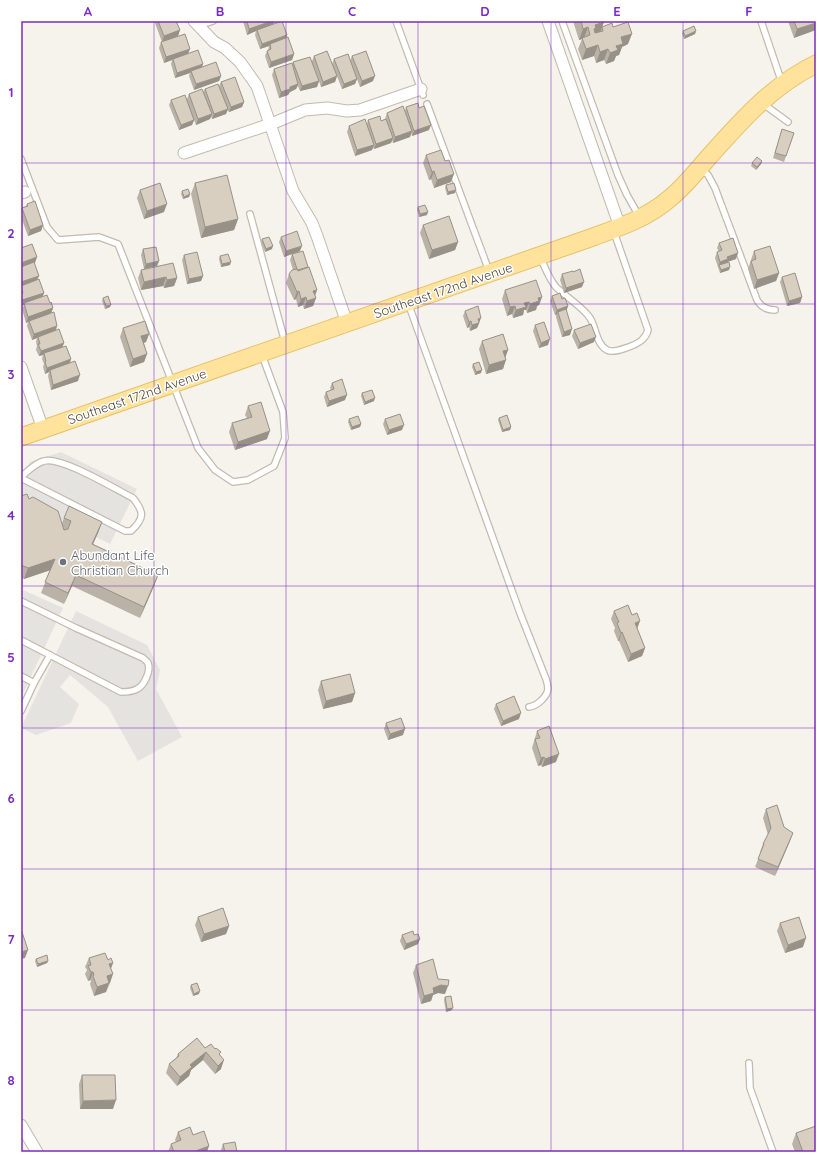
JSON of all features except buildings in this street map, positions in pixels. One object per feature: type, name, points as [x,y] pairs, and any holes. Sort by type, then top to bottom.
[{"type":"main road","name":"Southeast 172nd Avenue","points":[[21,437],[490,274],[641,218],[669,199],[760,102],[797,73],[816,64]]},
{"type":"street","points":[[548,21],[617,228]]},
{"type":"street","points":[[196,24],[214,42],[226,48],[243,66],[256,86],[271,124],[293,191],[312,223],[317,236],[347,323]]},
{"type":"street","points":[[184,153],[271,124],[310,109],[327,108],[347,111],[360,110],[422,92]]},
{"type":"street","points":[[21,367],[43,429]]},
{"type":"street","points":[[21,1125],[37,1152]]},
{"type":"lane","points":[[196,24],[213,21]]},
{"type":"lane","points":[[396,21],[422,92]]},
{"type":"lane","points":[[562,21],[618,175],[627,195],[641,218]]},
{"type":"lane","points":[[761,21],[782,84]]},
{"type":"lane","points":[[760,102],[788,122]]},
{"type":"lane","points":[[426,104],[490,274]]},
{"type":"lane","points":[[21,160],[47,227],[58,240],[99,237],[118,244],[174,383],[198,448],[215,470],[233,482],[248,480],[274,466],[285,438],[283,412],[261,353]]},
{"type":"lane","points":[[699,168],[708,175],[715,188],[757,300],[765,308],[775,310]]},
{"type":"lane","points":[[250,214],[285,345]]},
{"type":"lane","points":[[540,256],[546,270],[556,286],[590,318],[600,341],[607,350],[614,351],[625,348],[642,340],[648,330],[617,228]]},
{"type":"lane","points":[[408,302],[520,613],[546,678],[548,690],[544,698],[532,707],[529,707]]},
{"type":"lane","points":[[50,460],[65,463],[133,498],[140,506],[142,512],[141,520],[131,531],[124,531],[21,477],[42,461],[50,460]]},
{"type":"lane","points":[[21,601],[76,628],[144,658],[148,664],[148,671],[143,684],[139,689],[132,692],[121,692],[21,640]]},
{"type":"lane","points":[[21,711],[34,683],[50,655]]},
{"type":"lane","points":[[21,676],[34,683]]},
{"type":"lane","points":[[749,1063],[750,1088],[773,1152]]},
{"type":"shaded area","points":[[61,452],[137,489],[110,544],[21,500],[21,477],[24,477],[30,462]]},
{"type":"shaded area","points":[[21,589],[63,608],[21,698]]},
{"type":"shaded area","points":[[76,611],[147,645],[160,670],[156,689],[182,737],[138,761],[108,707],[70,675],[60,687],[79,704],[71,723],[36,735],[21,728]]},
{"type":"place","name":"Abundant Life Christian Church","points":[[63,562]]}]
